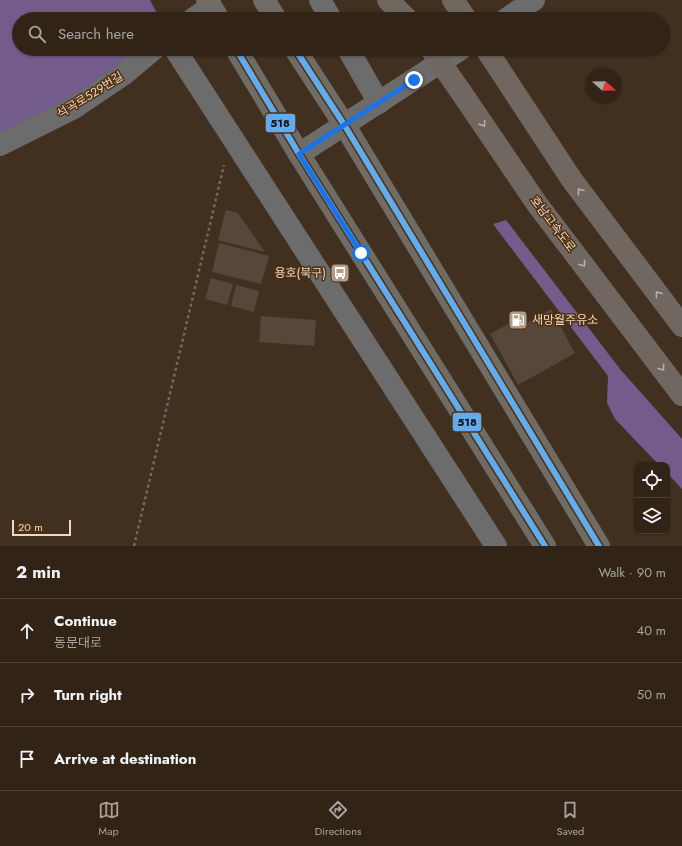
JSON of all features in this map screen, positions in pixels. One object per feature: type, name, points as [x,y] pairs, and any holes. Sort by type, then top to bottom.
[{"type":"highway","points":[[388,0],[400,12]]},
{"type":"highway","name":"호남고속도로","points":[[436,56],[537,204],[682,395]]},
{"type":"highway","points":[[491,56],[572,180],[682,326]]},
{"type":"main road","points":[[264,0],[272,12]]},
{"type":"main road","points":[[240,56],[299,154],[545,546]]},
{"type":"main road","points":[[300,56],[345,126],[599,546]]},
{"type":"street","points":[[320,0],[327,12]]},
{"type":"street","points":[[516,12],[534,0]]},
{"type":"street","name":"석곡로529번길","points":[[0,145],[74,108],[123,75],[146,56]]},
{"type":"street","points":[[179,56],[496,546]]},
{"type":"street","points":[[352,56],[379,103]]},
{"type":"street","points":[[299,154],[345,126],[450,56]]},
{"type":"path","points":[[134,546],[231,135]]},
{"type":"shaded area","points":[[0,0],[150,0],[156,12],[12,12],[12,56],[131,56],[73,99],[0,134]]},
{"type":"shaded area","points":[[506,220],[620,369],[682,439],[682,489],[670,476],[670,462],[656,462],[615,419],[607,403],[608,376],[493,224]]},
{"type":"building","points":[[226,210],[238,213],[265,252],[218,240]]},
{"type":"building","points":[[219,243],[269,256],[261,284],[212,272]]},
{"type":"building","points":[[211,278],[233,284],[227,305],[205,299]]},
{"type":"building","points":[[236,285],[259,291],[254,312],[231,306]]},
{"type":"building","points":[[551,309],[575,353],[518,385],[490,334],[524,315],[528,322]]},
{"type":"building","points":[[261,316],[316,320],[314,346],[259,342]]},
{"type":"transit line","name":"518","points":[[240,56],[299,154],[545,546]]},
{"type":"transit line","name":"518","points":[[300,56],[345,126],[599,546]]},
{"type":"place","name":"용호(북구)","points":[[340,273]]},
{"type":"place","name":"새망월주유소","points":[[518,320]]},
{"type":"route","points":[[361,253],[299,154],[345,126],[414,80]]}]
